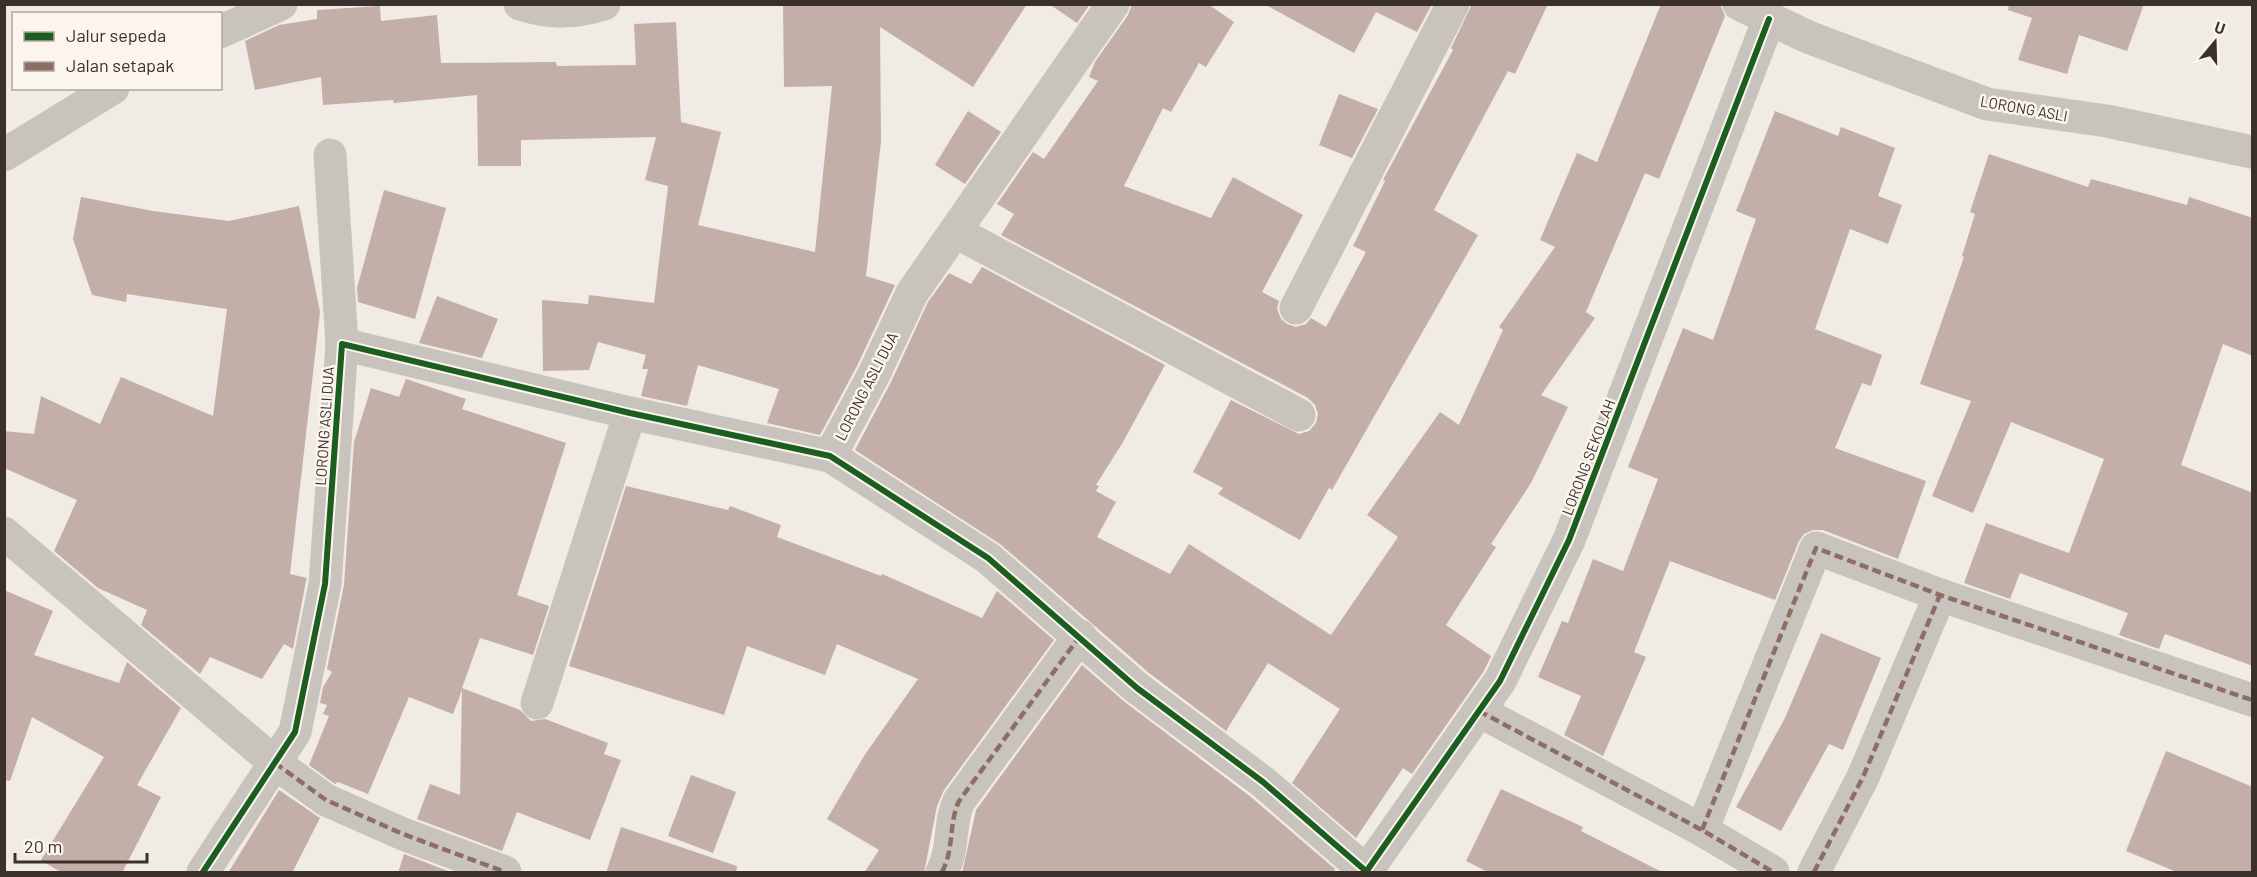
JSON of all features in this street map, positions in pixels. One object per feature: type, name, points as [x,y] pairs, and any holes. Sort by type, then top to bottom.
[{"type":"street","points":[[222,31],[281,4]]},
{"type":"street","points":[[520,4],[538,10],[565,12],[604,4]]},
{"type":"street","name":"LORONG ASLI DUA","points":[[203,873],[295,732],[325,584],[342,344],[630,413],[830,456],[874,374],[912,293],[1113,4]]},
{"type":"street","points":[[1296,308],[1453,4]]},
{"type":"street","name":"LORONG ASLI","points":[[1739,4],[1808,37],[1987,104],[2107,121],[2253,152]]},
{"type":"street","name":"LORONG SEKOLAH","points":[[1367,872],[1500,681],[1569,540],[1769,19]]},
{"type":"street","points":[[4,155],[110,90]]},
{"type":"street","points":[[330,156],[342,344]]},
{"type":"street","points":[[956,232],[1299,415]]},
{"type":"street","points":[[537,703],[630,413]]},
{"type":"street","points":[[830,456],[988,558],[1137,688],[1263,782],[1367,872]]},
{"type":"street","points":[[4,533],[274,763],[326,800],[403,834],[505,873]]},
{"type":"street","points":[[1701,830],[1816,548],[1940,595],[2253,700]]},
{"type":"street","points":[[1815,873],[1863,777],[1940,595]]},
{"type":"street","points":[[942,873],[952,848],[953,818],[959,801],[1080,636]]},
{"type":"street","points":[[1479,711],[1701,830],[1773,873]]},
{"type":"building","points":[[783,4],[1027,4],[973,87],[880,27],[881,141],[866,276],[895,285],[857,366],[820,435],[767,423],[779,389],[698,365],[687,406],[641,396],[648,369],[642,369],[646,355],[598,342],[589,370],[543,371],[542,300],[588,304],[589,295],[654,303],[668,186],[645,180],[656,137],[521,140],[521,166],[478,166],[477,95],[394,103],[393,100],[323,105],[321,77],[255,90],[245,41],[279,25],[317,19],[317,10],[380,6],[381,21],[437,15],[441,63],[556,62],[557,66],[636,65],[634,24],[676,22],[681,122],[721,132],[698,225],[815,252],[832,86],[784,87]]},
{"type":"building","points":[[1049,4],[1090,4],[1077,23]]},
{"type":"building","points":[[1132,4],[1208,4],[1234,22],[1206,67],[1199,63],[1171,112],[1163,108],[1124,186],[1211,218],[1233,177],[1303,215],[1262,292],[1279,301],[1277,309],[1281,319],[1287,324],[1296,327],[1306,324],[1311,318],[1326,327],[1366,252],[1353,246],[1385,181],[1383,180],[1453,50],[1451,48],[1472,4],[1548,4],[1515,74],[1508,71],[1434,210],[1478,235],[1332,490],[1329,488],[1300,540],[1218,494],[1223,488],[1193,472],[1231,400],[1299,434],[1309,431],[1316,423],[1318,414],[1315,405],[1308,398],[1001,235],[1014,214],[997,204],[1033,152],[1044,159],[1098,81],[1089,77],[1095,62],[1128,15]]},
{"type":"building","points":[[1264,4],[1432,4],[1417,32],[1376,12],[1354,53]]},
{"type":"building","points":[[1661,4],[1720,4],[1725,16],[1659,179],[1645,173],[1586,312],[1595,318],[1541,395],[1568,407],[1531,483],[1491,544],[1496,547],[1446,625],[1491,656],[1484,671],[1412,774],[1403,768],[1356,838],[1292,783],[1340,709],[1268,663],[1226,731],[1149,673],[1000,544],[855,450],[891,382],[928,302],[949,273],[971,284],[982,267],[1165,365],[1123,442],[1096,485],[1099,486],[1096,491],[1116,502],[1097,537],[1170,574],[1189,544],[1331,635],[1398,537],[1367,515],[1440,412],[1459,425],[1503,330],[1499,327],[1555,247],[1540,240],[1577,153],[1597,162]]},
{"type":"building","points":[[2009,4],[2144,4],[2127,51],[2079,35],[2067,74],[2018,60],[2032,18],[2008,10]]},
{"type":"building","points":[[1339,94],[1378,109],[1352,158],[1319,145]]},
{"type":"building","points":[[968,111],[1001,132],[965,184],[935,165]]},
{"type":"building","points":[[1775,111],[1838,136],[1841,127],[1895,148],[1878,196],[1902,205],[1888,244],[1850,229],[1815,329],[1882,355],[1871,386],[1862,383],[1835,448],[1926,481],[1898,559],[1823,530],[1813,530],[1804,534],[1799,541],[1775,600],[1670,561],[1634,652],[1646,657],[1603,756],[1564,735],[1581,696],[1538,677],[1562,621],[1568,623],[1593,559],[1623,571],[1658,479],[1628,467],[1683,328],[1713,340],[1756,219],[1736,211]]},
{"type":"building","points":[[1989,154],[2088,187],[2091,179],[2187,205],[2189,197],[2253,218],[2253,356],[2223,344],[2181,465],[2253,493],[2253,666],[2165,634],[2159,649],[2119,635],[2128,613],[2020,573],[2010,599],[1964,583],[1986,523],[2069,553],[2104,459],[2011,422],[1973,513],[1932,496],[1971,401],[1920,384],[1964,257],[1962,256],[1975,214],[1970,212]]},
{"type":"building","points":[[384,190],[446,208],[415,319],[358,302],[357,288]]},
{"type":"building","points":[[81,197],[153,211],[229,221],[299,206],[320,312],[290,574],[307,578],[293,649],[284,644],[262,679],[210,657],[200,674],[141,625],[147,610],[98,588],[54,551],[77,500],[4,468],[4,431],[34,434],[41,396],[100,424],[121,377],[213,416],[227,309],[127,294],[126,302],[92,295],[73,239]]},
{"type":"building","points":[[437,296],[498,319],[482,358],[419,343]]},
{"type":"building","points":[[406,379],[466,399],[462,409],[566,443],[517,595],[549,606],[533,655],[480,638],[462,688],[520,710],[531,721],[545,719],[608,743],[604,754],[621,760],[590,840],[517,812],[502,851],[417,819],[430,784],[460,795],[462,690],[453,714],[409,697],[368,794],[338,782],[335,784],[309,765],[329,716],[323,714],[327,705],[320,703],[323,687],[332,672],[327,669],[344,585],[354,442],[371,388],[399,397]]},
{"type":"building","points":[[626,486],[728,510],[730,506],[781,525],[777,537],[881,576],[882,574],[982,618],[997,591],[1054,640],[944,790],[937,806],[924,873],[864,873],[879,850],[827,819],[864,756],[918,679],[837,644],[825,675],[747,646],[724,715],[569,666]]},
{"type":"building","points":[[4,590],[53,611],[34,655],[119,683],[127,662],[181,708],[137,785],[161,797],[122,873],[62,873],[41,860],[104,757],[32,717],[10,781],[4,780]]},
{"type":"building","points":[[1821,633],[1881,658],[1843,750],[1829,744],[1781,831],[1736,807],[1785,718]]},
{"type":"building","points":[[1082,665],[1126,703],[1251,797],[1335,869],[1333,873],[962,873],[976,810]]},
{"type":"building","points":[[2166,751],[2253,787],[2253,873],[2179,873],[2126,851]]},
{"type":"building","points":[[691,775],[736,792],[713,853],[668,836]]},
{"type":"building","points":[[1501,789],[1583,827],[1581,831],[1664,873],[1490,873],[1466,861]]},
{"type":"building","points":[[279,790],[320,818],[292,873],[228,873]]},
{"type":"building","points":[[621,827],[737,866],[736,873],[606,873]]},
{"type":"building","points":[[404,854],[453,873],[398,873]]},
{"type":"marked path","points":[[1702,830],[1816,548],[1940,595],[2252,700]]},
{"type":"marked path","points":[[1814,872],[1863,777],[1940,595]]},
{"type":"marked path","points":[[942,872],[949,854],[959,801],[1080,636]]},
{"type":"marked path","points":[[1479,711],[1702,830],[1773,872]]},
{"type":"marked path","points":[[275,763],[326,800],[403,834],[505,872]]},
{"type":"cycle path","points":[[1366,872],[1500,681],[1569,540],[1769,19]]},
{"type":"cycle path","points":[[203,872],[295,732],[325,584],[342,344],[630,413],[830,456],[988,558],[1137,688],[1263,782],[1367,872]]}]
